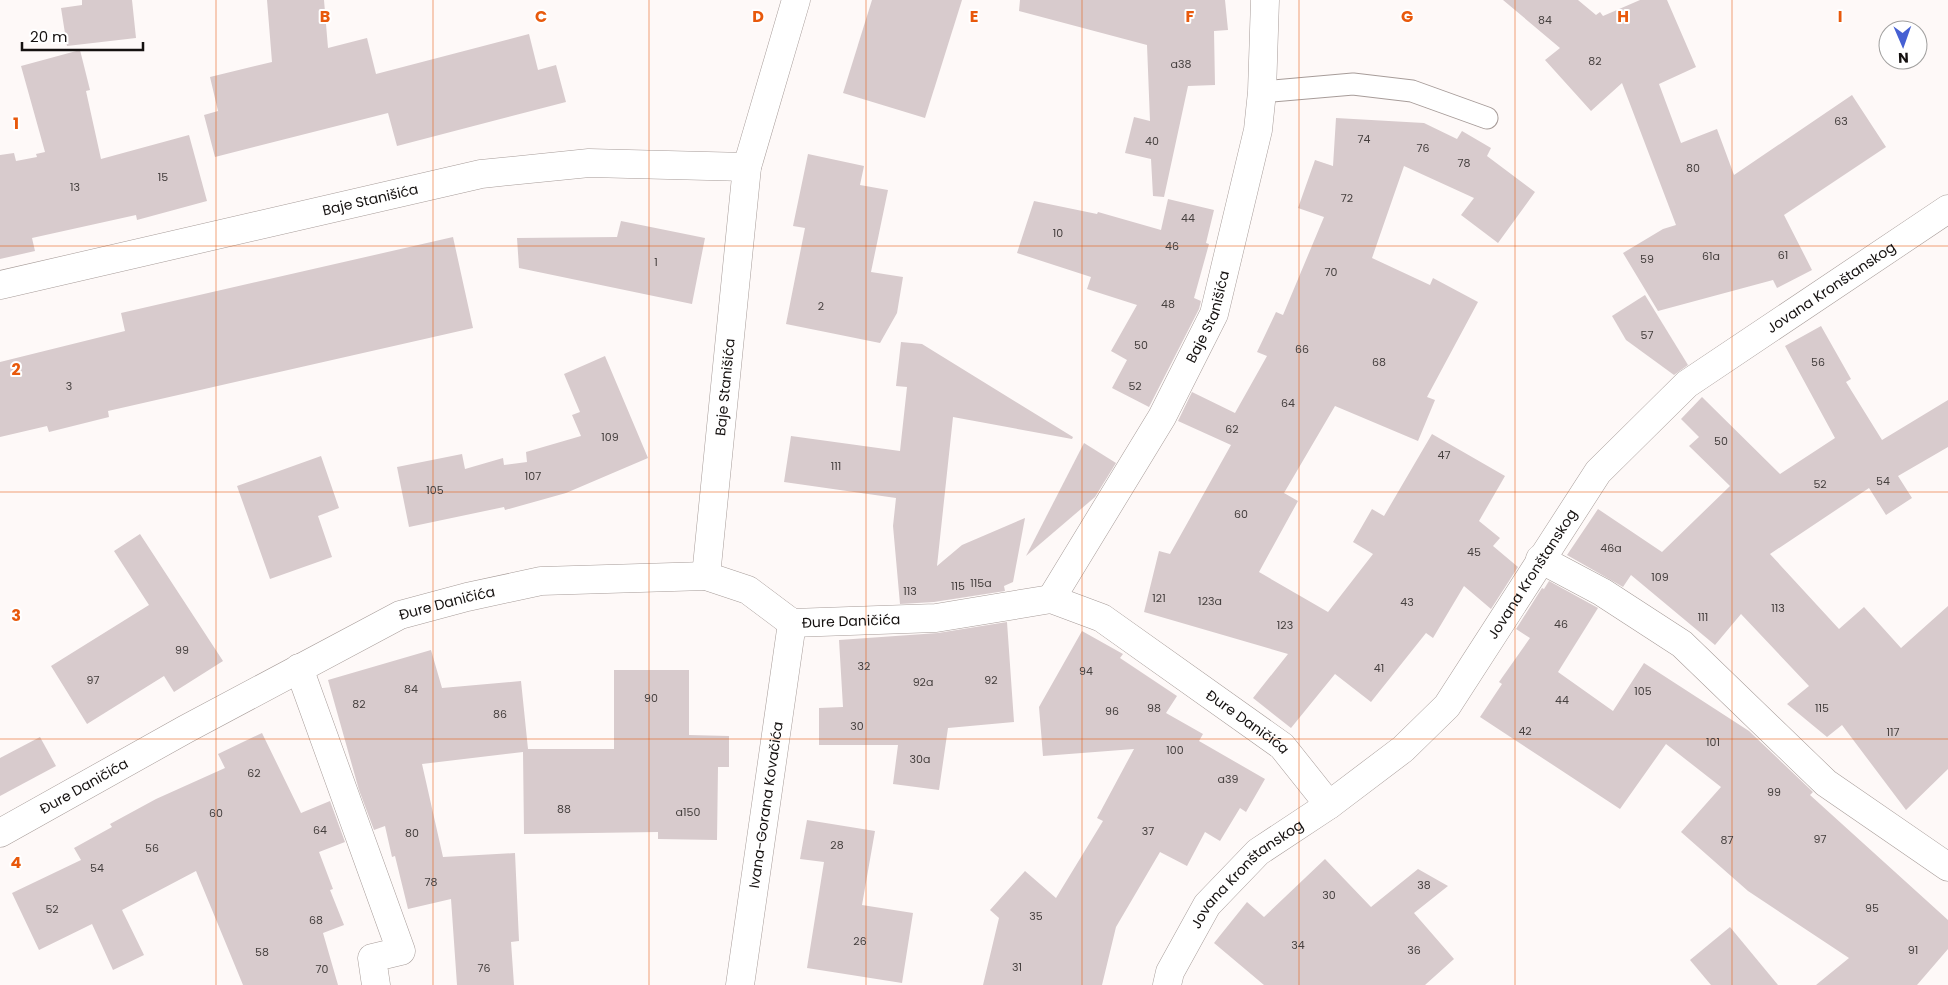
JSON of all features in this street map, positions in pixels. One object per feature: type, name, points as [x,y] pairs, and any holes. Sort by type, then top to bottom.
[{"type":"street","name":"Baje Stanišića","points":[[706,576],[747,167],[796,0]]},
{"type":"street","name":"Baje Stanišića","points":[[1051,599],[1162,417],[1214,314],[1258,130],[1262,92],[1265,0]]},
{"type":"street","name":"Baje Stanišića","points":[[0,285],[482,174],[588,163],[747,167]]},
{"type":"street","name":"Jovana Kronštanskog","points":[[1167,985],[1170,972],[1207,905],[1258,852],[1329,806],[1403,749],[1447,706],[1521,593],[1540,559],[1598,472],[1687,384],[1948,210]]},
{"type":"street","points":[[1540,559],[1602,592],[1682,644],[1826,783],[1948,867]]},
{"type":"street","name":"Đure Daničića","points":[[0,833],[299,668],[400,615],[466,597],[541,581],[706,576],[748,590],[792,623],[936,618],[1051,599],[1102,618],[1282,746],[1329,806]]},
{"type":"street","name":"Ivana-Gorana Kovačića","points":[[740,985],[792,623]]},
{"type":"street","points":[[299,668],[401,951],[372,958],[376,985]]},
{"type":"lane","points":[[1262,92],[1344,84],[1363,85],[1412,91],[1488,118]]},
{"type":"building","points":[[82,0],[132,0],[136,38],[67,46],[61,8],[82,5]]},
{"type":"building","points":[[267,0],[324,0],[328,48],[367,38],[376,74],[529,34],[538,70],[556,65],[566,102],[397,146],[388,113],[215,157],[204,115],[218,111],[210,77],[272,62]]},
{"type":"building","points":[[872,0],[962,0],[925,118],[843,93]]},
{"type":"building","points":[[1020,0],[1225,0],[1228,30],[1214,31],[1215,85],[1188,86],[1164,197],[1153,196],[1151,159],[1125,153],[1134,117],[1150,121],[1147,45],[1019,11]]},
{"type":"building","points":[[1503,0],[1578,0],[1596,15],[1600,12],[1603,16],[1640,0],[1667,0],[1696,67],[1659,84],[1681,143],[1717,129],[1734,175],[1852,95],[1886,147],[1784,215],[1812,270],[1777,288],[1773,280],[1658,311],[1623,253],[1663,229],[1676,225],[1622,83],[1591,111],[1545,60],[1560,48]]},
{"type":"building","points":[[80,50],[90,90],[86,91],[101,159],[189,135],[207,201],[137,220],[136,215],[32,238],[35,251],[0,259],[0,155],[14,153],[16,161],[37,157],[36,154],[45,152],[21,66]]},
{"type":"building","points":[[1336,118],[1424,123],[1457,139],[1462,131],[1491,148],[1487,156],[1535,192],[1498,243],[1461,215],[1474,198],[1404,166],[1372,258],[1430,285],[1433,278],[1478,302],[1427,397],[1435,400],[1418,441],[1335,406],[1284,493],[1298,501],[1259,572],[1328,612],[1373,554],[1353,542],[1372,509],[1384,516],[1432,434],[1505,476],[1479,521],[1500,538],[1493,546],[1518,567],[1491,609],[1464,586],[1433,638],[1426,633],[1371,702],[1335,674],[1291,728],[1253,698],[1288,654],[1144,612],[1159,551],[1170,554],[1231,445],[1178,421],[1192,392],[1235,413],[1267,356],[1257,352],[1276,312],[1283,315],[1324,217],[1298,208],[1315,160],[1333,166]]},
{"type":"building","points":[[808,154],[864,166],[860,185],[888,190],[871,272],[903,277],[897,313],[880,343],[786,324],[805,228],[793,226]]},
{"type":"building","points":[[1168,199],[1214,210],[1206,243],[1209,244],[1194,298],[1201,301],[1199,309],[1149,407],[1112,388],[1127,360],[1111,351],[1137,305],[1087,289],[1091,277],[1017,253],[1034,201],[1097,214],[1098,212],[1161,230]]},
{"type":"building","points":[[621,221],[705,238],[692,304],[519,268],[517,238],[617,237]]},
{"type":"building","points":[[453,237],[473,328],[108,411],[109,417],[49,432],[47,426],[0,437],[0,362],[125,331],[121,313]]},
{"type":"building","points":[[1645,295],[1688,365],[1674,375],[1626,340],[1612,316]]},
{"type":"building","points":[[1821,326],[1851,379],[1846,382],[1882,440],[1948,400],[1948,447],[1898,476],[1912,498],[1886,515],[1869,488],[1770,554],[1839,629],[1864,607],[1901,648],[1948,606],[1948,769],[1906,810],[1842,725],[1827,737],[1787,704],[1809,686],[1741,614],[1715,645],[1631,575],[1623,587],[1567,555],[1598,509],[1662,552],[1730,486],[1689,446],[1699,437],[1681,419],[1702,397],[1780,474],[1835,438],[1785,346]]},
{"type":"building","points":[[901,342],[922,344],[1073,437],[1072,439],[953,417],[937,566],[962,545],[1025,518],[1013,582],[1004,586],[1005,591],[934,602],[900,604],[893,526],[896,498],[784,482],[791,436],[900,451],[907,387],[896,386]]},
{"type":"building","points":[[605,356],[648,458],[566,493],[505,510],[504,507],[409,527],[397,467],[462,454],[465,469],[503,458],[504,465],[527,462],[526,452],[581,436],[572,415],[580,412],[564,374]]},
{"type":"building","points":[[1084,443],[1116,463],[1095,497],[1026,556]]},
{"type":"building","points":[[321,456],[339,508],[318,516],[332,557],[270,579],[237,486]]},
{"type":"building","points":[[140,534],[223,661],[174,692],[164,676],[87,724],[51,666],[149,605],[114,551]]},
{"type":"building","points":[[1549,581],[1598,608],[1558,672],[1613,711],[1644,663],[1749,731],[1813,792],[1810,795],[1948,920],[1948,949],[1917,985],[1816,985],[1849,958],[1748,891],[1681,832],[1721,787],[1666,744],[1620,809],[1480,717],[1502,684],[1499,682],[1530,638],[1516,629],[1542,588],[1544,589]]},
{"type":"building","points":[[1007,622],[1014,722],[948,728],[939,790],[893,784],[898,745],[819,745],[819,708],[843,707],[839,640],[938,633]]},
{"type":"building","points":[[1082,631],[1123,654],[1120,658],[1177,696],[1166,713],[1203,734],[1199,741],[1265,779],[1246,812],[1240,808],[1220,841],[1205,832],[1187,866],[1160,852],[1116,927],[1102,985],[983,985],[999,918],[990,910],[1025,871],[1056,898],[1103,821],[1097,818],[1134,749],[1043,756],[1039,707]]},
{"type":"building","points":[[431,650],[442,688],[521,681],[528,749],[614,749],[614,670],[689,670],[689,735],[729,736],[729,767],[718,767],[717,840],[658,839],[658,832],[524,834],[523,752],[422,764],[443,857],[515,853],[519,941],[511,942],[514,985],[457,985],[451,899],[408,909],[395,856],[392,857],[385,826],[374,830],[359,790],[328,680]]},
{"type":"building","points":[[262,733],[301,813],[330,801],[345,842],[319,852],[333,889],[330,890],[344,925],[323,933],[338,985],[243,985],[196,871],[122,910],[144,955],[113,970],[92,924],[39,950],[12,893],[81,860],[74,848],[112,827],[110,824],[156,799],[225,768],[218,754]]},
{"type":"building","points":[[40,737],[56,766],[0,796],[0,758]]},
{"type":"building","points":[[807,820],[875,831],[862,905],[913,913],[902,983],[807,968],[824,862],[800,859]]},
{"type":"building","points":[[1325,859],[1371,907],[1418,869],[1448,886],[1414,913],[1454,959],[1425,985],[1264,985],[1214,943],[1247,902],[1264,917]]},
{"type":"building","points":[[1730,927],[1778,985],[1711,985],[1690,960]]}]
